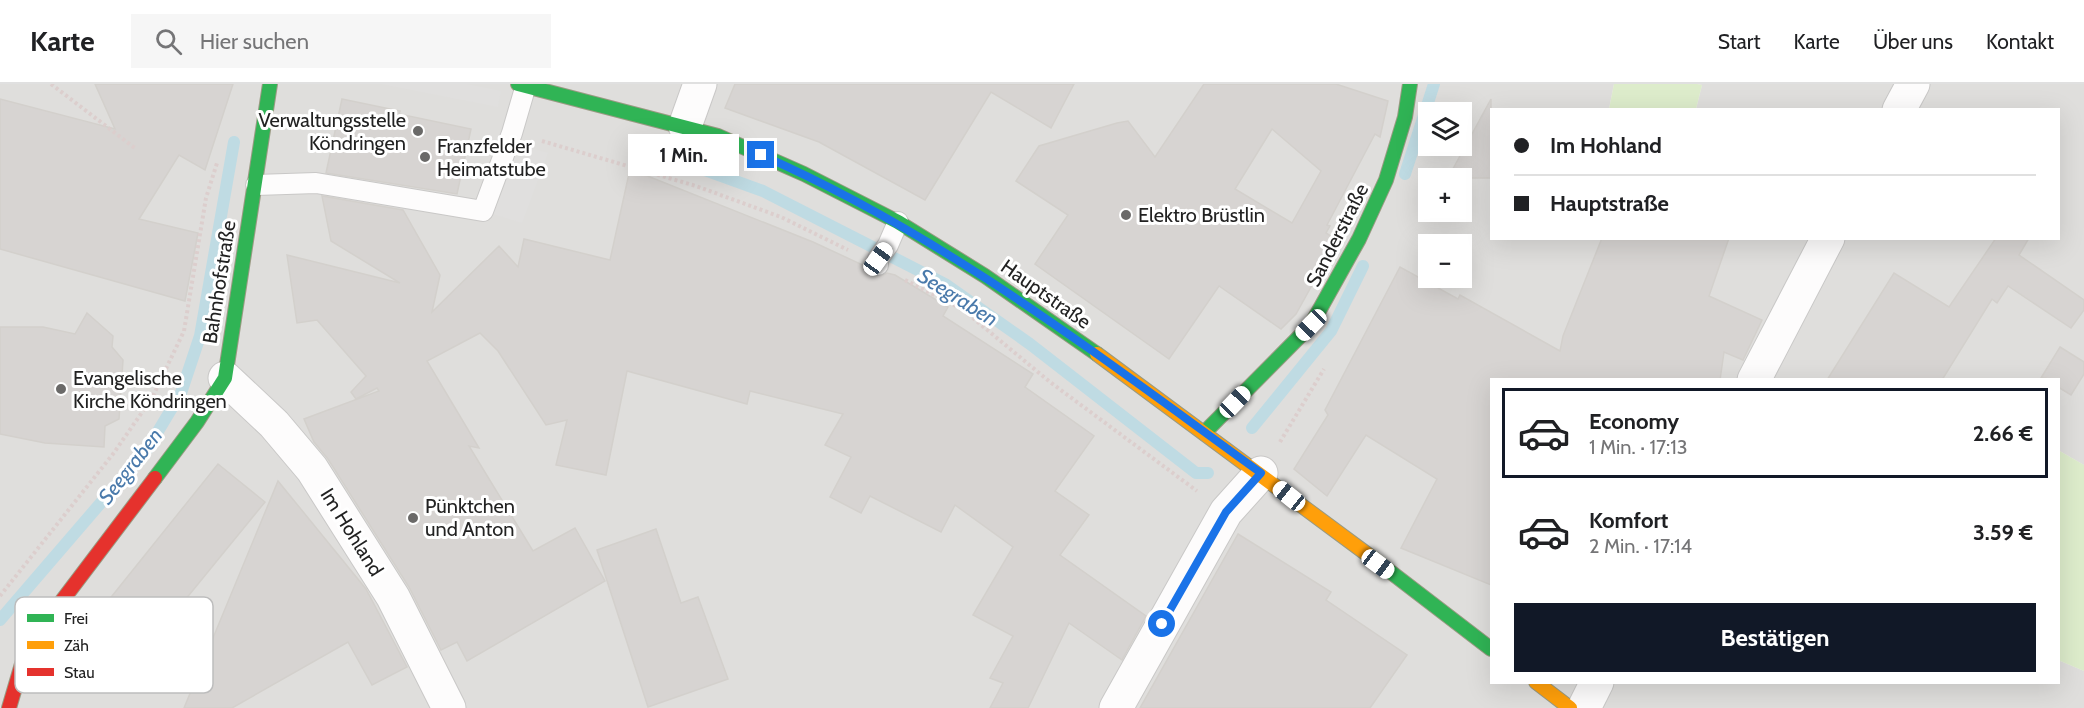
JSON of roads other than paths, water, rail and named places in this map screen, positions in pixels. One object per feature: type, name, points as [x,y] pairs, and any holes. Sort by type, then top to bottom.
[{"type":"main road","name":"Bahnhofstraße","points":[[65,597],[197,422],[225,378],[270,84]]},
{"type":"main road","name":"Sanderstraße","points":[[1204,433],[1311,325],[1358,245],[1390,173],[1406,118],[1410,84]]},
{"type":"main road","name":"Hauptstraße","points":[[522,85],[718,136],[804,174],[898,222],[1003,288],[1261,473],[1490,648]]},
{"type":"main road","points":[[1539,684],[1570,708]]},
{"type":"main road","name":"Bahnhofstraße","points":[[9,708],[15,688]]},
{"type":"street","points":[[685,126],[700,84]]},
{"type":"street","points":[[1900,108],[1913,84]]},
{"type":"street","points":[[1755,378],[1827,240]]},
{"type":"street","name":"Im Hohland","points":[[225,378],[274,424],[312,469],[393,597],[449,708]]},
{"type":"street","points":[[1116,708],[1226,512],[1261,473]]},
{"type":"street","points":[[1584,708],[1597,684]]},
{"type":"lane","points":[[256,185],[316,183],[483,211],[512,133],[522,85]]},
{"type":"lane","points":[[881,256],[898,222]]},
{"type":"waterway","name":"Seegraben","points":[[1405,174],[1434,84]]},
{"type":"waterway","name":"Seegraben","points":[[20,597],[148,448],[181,393],[200,336],[234,142]]},
{"type":"waterway","name":"Seegraben","points":[[647,149],[763,191],[945,284],[1030,344],[1196,473],[1208,473]]},
{"type":"waterway","name":"Seegraben","points":[[1252,428],[1331,331],[1363,266]]},
{"type":"waterway","name":"Seegraben","points":[[0,620],[15,603]]},
{"type":"place","name":"Verwaltungsstelle Köndringen","points":[[418,131]]},
{"type":"place","name":"Franzfelder Heimatstube","points":[[425,157]]},
{"type":"place","name":"Elektro Brüstlin","points":[[1126,215]]},
{"type":"place","name":"Evangelische Kirche Köndringen","points":[[61,389]]},
{"type":"place","name":"Pünktchen und Anton","points":[[413,518]]}]
